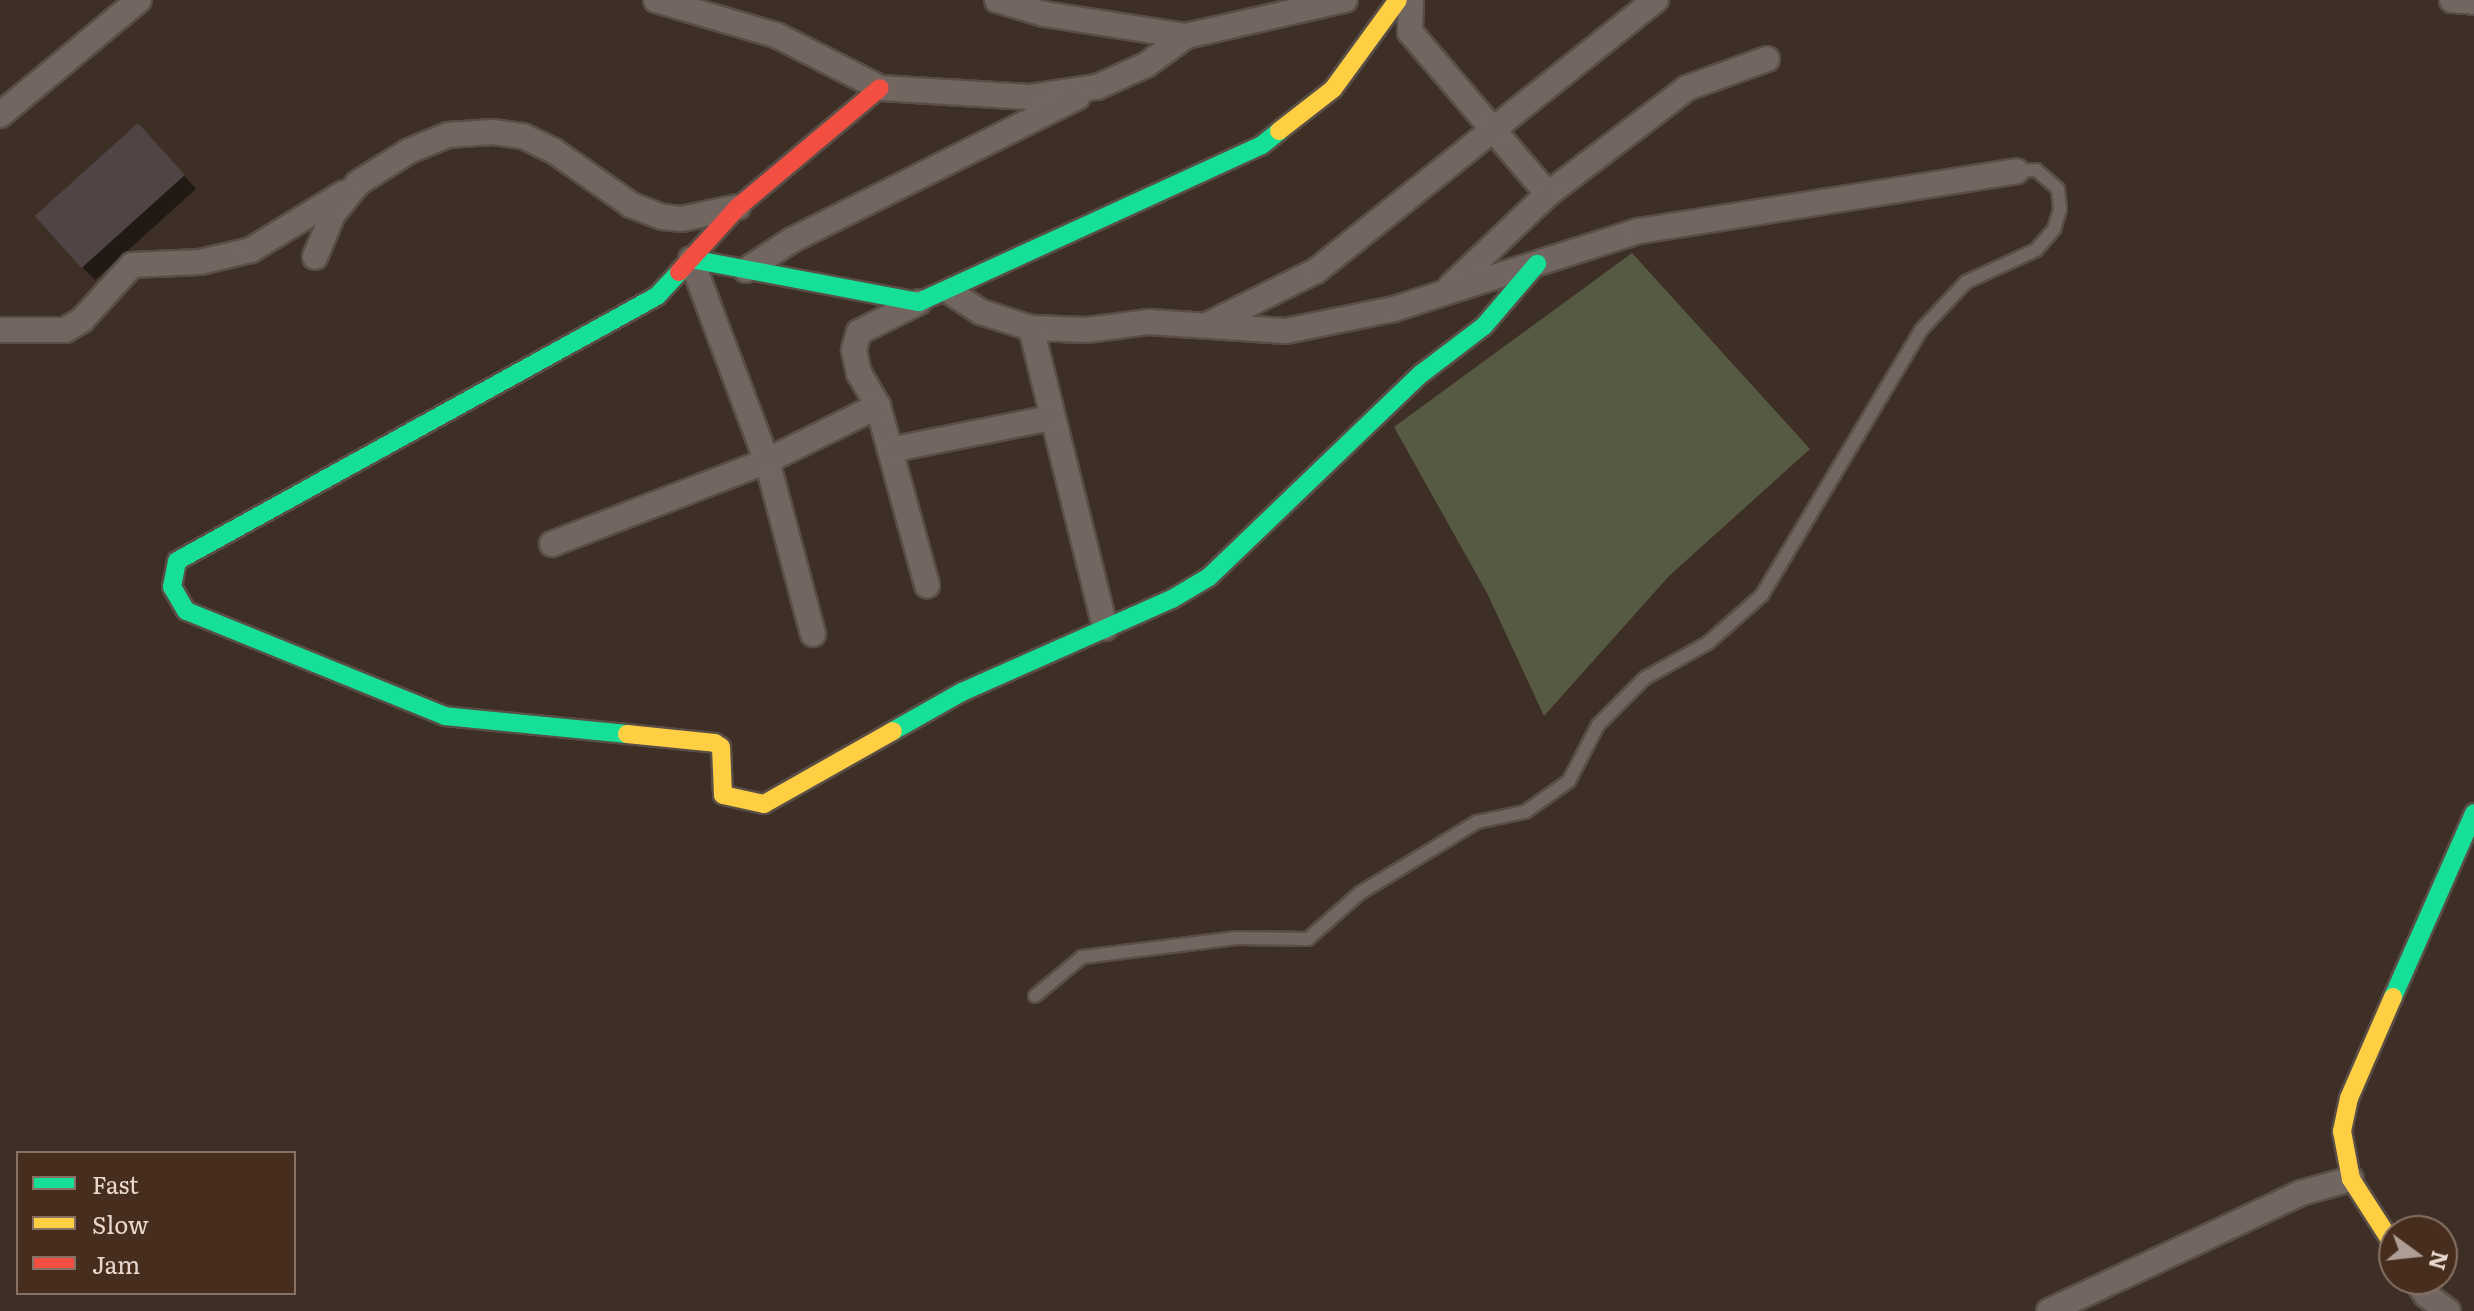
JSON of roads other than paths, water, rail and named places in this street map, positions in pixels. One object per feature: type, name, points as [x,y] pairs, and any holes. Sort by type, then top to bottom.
[{"type":"street","points":[[0,115],[139,0]]},
{"type":"street","points":[[656,0],[778,36],[880,88],[1029,97],[1097,87]]},
{"type":"street","points":[[997,0],[1044,14],[1186,36],[1345,0]]},
{"type":"street","points":[[927,585],[878,406],[859,373],[854,350],[859,332],[1262,145],[1333,89],[1398,0]]},
{"type":"street","points":[[1411,0],[1410,32],[1548,194]]},
{"type":"street","points":[[1209,324],[1316,271],[1656,0]]},
{"type":"street","points":[[2452,0],[2474,2]]},
{"type":"street","points":[[746,270],[792,240],[1146,65],[1186,36]]},
{"type":"street","points":[[1446,289],[1548,194],[1687,88],[1767,59]]},
{"type":"street","points":[[880,88],[738,207],[657,296],[177,561],[172,587],[186,611],[445,716],[715,743],[721,747],[723,795],[764,804],[962,692],[1209,577],[1421,374],[1484,326],[1537,264]]},
{"type":"street","points":[[0,330],[65,330],[82,320],[132,265],[200,262],[251,250],[409,151],[448,135],[493,132],[523,136],[554,151],[631,205],[663,217],[682,219],[738,207]]},
{"type":"street","points":[[950,292],[1003,322],[1031,328],[1209,324],[1286,331],[1394,309],[1446,289],[1639,231],[2016,171]]},
{"type":"street","points":[[315,257],[333,214],[358,183]]},
{"type":"street","points":[[691,259],[919,302]]},
{"type":"street","points":[[691,259],[767,461],[813,634]]},
{"type":"street","points":[[1031,328],[1050,418],[1105,628]]},
{"type":"street","points":[[552,544],[767,461],[878,406]]},
{"type":"street","points":[[890,450],[1050,418]]},
{"type":"street","points":[[2378,1221],[2351,1179],[2342,1143],[2349,1098],[2474,813]]},
{"type":"street","points":[[2049,1311],[2301,1193],[2351,1179]]},
{"type":"street","points":[[2421,1295],[2448,1311]]},
{"type":"lane","points":[[1035,996],[1082,957],[1237,938],[1308,939],[1360,893],[1477,822],[1525,812],[1569,781],[1598,725],[1645,678],[1708,643],[1762,595],[1921,330],[1966,282],[2036,250],[2054,229],[2060,209],[2058,189],[2036,170],[2016,171]]}]
